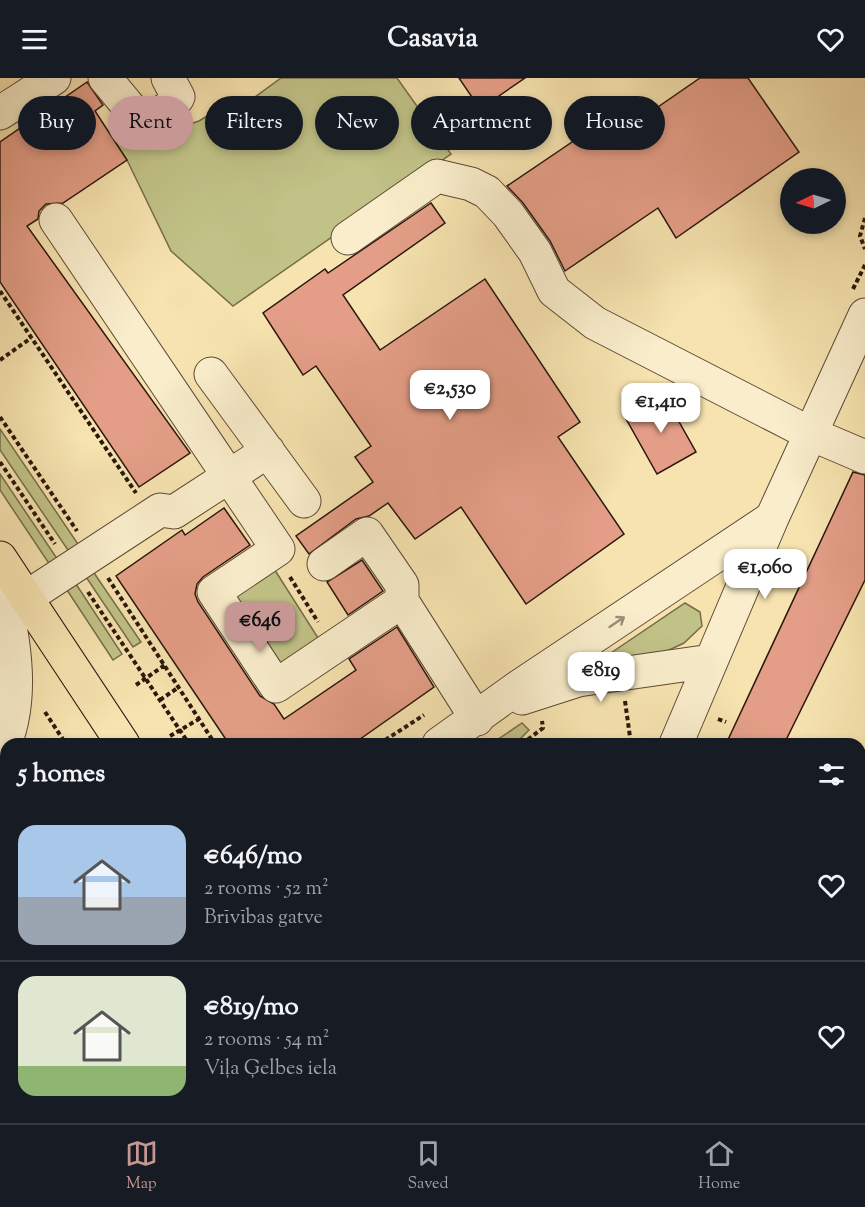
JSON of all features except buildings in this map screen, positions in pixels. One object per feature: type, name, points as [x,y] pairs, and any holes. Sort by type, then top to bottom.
[{"type":"highway","points":[[0,558],[119,738]]},
{"type":"street","points":[[0,112],[54,78]]},
{"type":"street","points":[[105,78],[139,119],[148,119],[175,103],[178,97],[168,78]]},
{"type":"street","points":[[348,238],[437,176],[471,184],[487,192],[508,214],[535,252],[554,291],[595,323],[811,434],[865,457]]},
{"type":"street","points":[[56,220],[278,549],[214,592],[276,686],[402,601]]},
{"type":"street","points":[[679,738],[772,518],[811,434],[857,305]]},
{"type":"street","points":[[211,374],[304,501]]},
{"type":"street","points":[[27,597],[160,510],[174,512],[268,451]]},
{"type":"street","points":[[445,738],[473,708],[520,686],[772,518]]},
{"type":"street","points":[[324,564],[367,534],[402,585],[402,601],[473,708]]},
{"type":"street","points":[[0,575],[14,644],[16,688],[8,738]]},
{"type":"street","points":[[473,708],[578,680],[711,661]]},
{"type":"path","points":[[865,218],[860,236],[865,249]]},
{"type":"path","points":[[857,305],[865,265]]},
{"type":"path","points":[[0,291],[150,517]]},
{"type":"path","points":[[0,360],[31,337]]},
{"type":"path","points":[[0,417],[80,535]]},
{"type":"path","points":[[0,462],[185,738]]},
{"type":"path","points":[[278,549],[279,560],[334,648]]},
{"type":"path","points":[[104,572],[211,738]]},
{"type":"path","points":[[136,685],[165,665]]},
{"type":"path","points":[[160,700],[179,687]]},
{"type":"path","points":[[624,695],[630,738]]},
{"type":"path","points":[[395,738],[473,708]]},
{"type":"path","points":[[170,736],[199,719]]},
{"type":"green space","points":[[281,78],[397,78],[411,98],[411,150],[448,150],[451,154],[233,306],[171,251],[120,150],[193,150],[193,123],[205,117],[205,150],[303,150],[303,96],[256,96]]},
{"type":"green space","points":[[0,429],[82,550],[72,556],[0,450]]},
{"type":"green space","points":[[0,474],[60,563],[52,568],[0,490]]},
{"type":"green space","points":[[271,564],[320,641],[276,669],[227,593]]},
{"type":"green space","points":[[90,567],[141,642],[133,647],[82,571]]},
{"type":"green space","points":[[72,578],[122,654],[113,660],[63,584]]},
{"type":"green space","points":[[685,603],[700,612],[702,626],[684,643],[667,651],[603,663],[602,659]]},
{"type":"green space","points":[[522,723],[529,730],[521,738],[500,738]]}]
